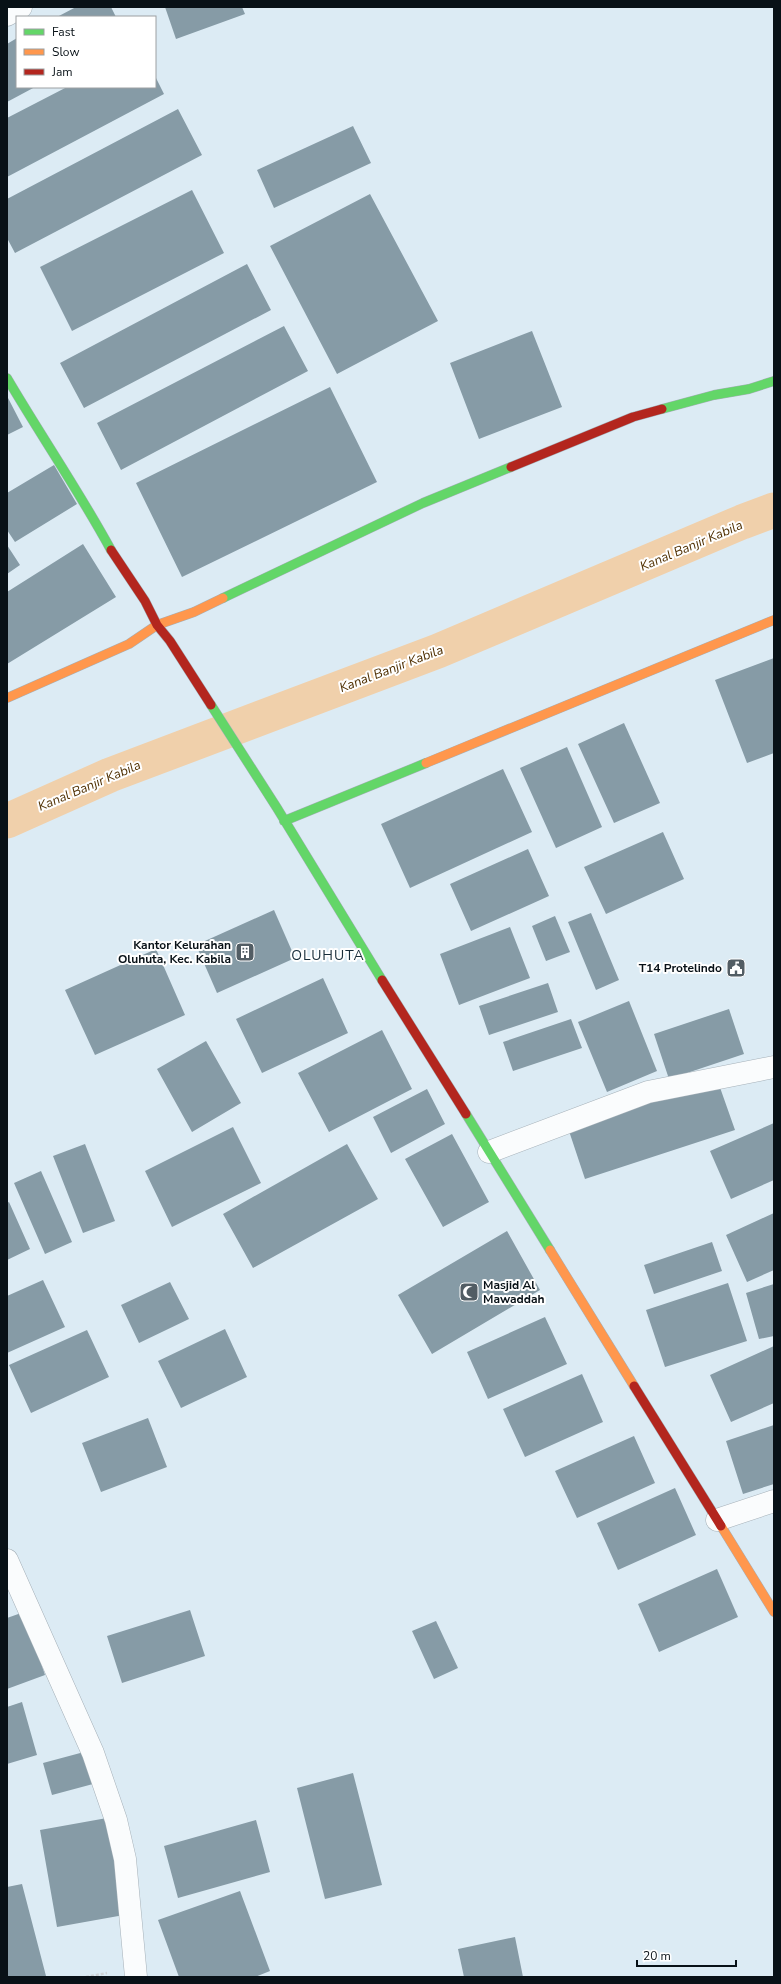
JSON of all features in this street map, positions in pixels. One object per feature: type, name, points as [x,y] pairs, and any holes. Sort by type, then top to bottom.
[{"type":"main road","points":[[7,378],[93,516],[157,625],[170,641],[277,808],[488,1152],[774,1612]]},
{"type":"main road","points":[[7,698],[129,644],[157,625],[194,612],[423,503],[633,417],[714,395],[749,389],[774,381]]},
{"type":"main road","points":[[284,821],[774,620]]},
{"type":"street","points":[[7,15],[21,7]]},
{"type":"street","points":[[488,1152],[648,1092],[774,1067]]},
{"type":"street","points":[[717,1520],[774,1501]]},
{"type":"street","points":[[7,1560],[93,1753],[116,1820],[125,1859],[136,1977]]},
{"type":"building","points":[[76,7],[111,7],[116,16],[59,16]]},
{"type":"building","points":[[165,7],[242,7],[245,14],[176,39]]},
{"type":"building","points":[[16,39],[16,88],[33,88],[7,102],[7,44]]},
{"type":"building","points":[[156,78],[164,94],[7,177],[7,118],[65,88],[156,88]]},
{"type":"building","points":[[178,109],[202,155],[15,253],[7,238],[7,199]]},
{"type":"building","points":[[353,126],[371,163],[274,208],[257,170]]},
{"type":"building","points":[[192,190],[224,253],[72,331],[40,267]]},
{"type":"building","points":[[370,194],[438,321],[337,374],[270,246]]},
{"type":"building","points":[[247,264],[271,310],[84,408],[60,363]]},
{"type":"building","points":[[284,326],[308,371],[121,470],[97,423]]},
{"type":"building","points":[[532,331],[562,407],[479,439],[450,363]]},
{"type":"building","points":[[330,387],[377,482],[182,577],[136,483]]},
{"type":"building","points":[[7,396],[23,427],[7,435]]},
{"type":"building","points":[[54,465],[77,504],[15,542],[7,530],[7,493]]},
{"type":"building","points":[[83,544],[116,597],[7,664],[7,592]]},
{"type":"building","points":[[7,545],[20,565],[7,574]]},
{"type":"building","points":[[774,658],[774,753],[747,763],[715,680]]},
{"type":"building","points":[[624,723],[660,803],[614,823],[578,744]]},
{"type":"building","points":[[567,747],[602,827],[556,848],[520,768]]},
{"type":"building","points":[[503,769],[532,832],[410,888],[381,824]]},
{"type":"building","points":[[663,832],[684,879],[606,914],[584,867]]},
{"type":"building","points":[[528,849],[549,896],[471,931],[450,884]]},
{"type":"building","name":"Kantor Kelurahan Oluhuta, Kec. Kabila","points":[[274,910],[295,958],[217,993],[196,945]]},
{"type":"building","points":[[591,913],[619,980],[596,990],[568,922]]},
{"type":"building","points":[[555,916],[570,952],[546,961],[532,926]]},
{"type":"building","points":[[510,927],[530,978],[459,1005],[440,954]]},
{"type":"building","points":[[156,949],[185,1015],[95,1055],[65,990]]},
{"type":"building","points":[[323,978],[348,1033],[262,1073],[236,1019]]},
{"type":"building","points":[[548,983],[558,1012],[489,1035],[479,1006]]},
{"type":"building","points":[[629,1001],[657,1071],[607,1092],[578,1022]]},
{"type":"building","points":[[729,1009],[744,1054],[669,1079],[654,1034]]},
{"type":"building","points":[[571,1019],[582,1048],[513,1071],[503,1042]]},
{"type":"building","points":[[382,1030],[412,1089],[329,1132],[298,1073]]},
{"type":"building","points":[[206,1041],[241,1103],[192,1132],[157,1069]]},
{"type":"building","points":[[717,1079],[735,1130],[585,1179],[568,1128]]},
{"type":"building","points":[[427,1089],[445,1124],[391,1153],[373,1117]]},
{"type":"building","points":[[774,1123],[774,1180],[731,1199],[710,1151]]},
{"type":"building","points":[[233,1127],[261,1183],[172,1227],[145,1171]]},
{"type":"building","points":[[452,1134],[489,1202],[443,1227],[405,1159]]},
{"type":"building","points":[[85,1144],[115,1221],[83,1233],[53,1156]]},
{"type":"building","points":[[347,1144],[378,1199],[253,1268],[223,1214]]},
{"type":"building","points":[[41,1171],[72,1242],[45,1254],[14,1183]]},
{"type":"building","points":[[9,1202],[30,1249],[7,1260],[7,1203]]},
{"type":"building","points":[[774,1213],[774,1270],[747,1282],[726,1235]]},
{"type":"building","name":"Masjid Al Mawaddah","points":[[507,1231],[540,1290],[432,1354],[398,1295]]},
{"type":"building","points":[[712,1242],[722,1271],[654,1294],[644,1265]]},
{"type":"building","points":[[43,1280],[65,1327],[7,1353],[7,1296]]},
{"type":"building","points":[[170,1282],[189,1319],[139,1343],[121,1305]]},
{"type":"building","points":[[728,1283],[747,1341],[665,1367],[646,1310]]},
{"type":"building","points":[[774,1284],[774,1336],[759,1339],[746,1293]]},
{"type":"building","points":[[545,1317],[567,1364],[488,1399],[467,1352]]},
{"type":"building","points":[[225,1329],[247,1377],[181,1408],[158,1361]]},
{"type":"building","points":[[87,1330],[109,1377],[31,1413],[9,1365]]},
{"type":"building","points":[[774,1346],[774,1403],[731,1422],[710,1375]]},
{"type":"building","points":[[582,1374],[603,1422],[525,1457],[503,1409]]},
{"type":"building","points":[[148,1418],[167,1467],[101,1492],[82,1443]]},
{"type":"building","points":[[774,1425],[774,1484],[743,1494],[726,1441]]},
{"type":"building","points":[[634,1436],[655,1483],[577,1518],[555,1471]]},
{"type":"building","points":[[675,1488],[696,1535],[618,1570],[597,1523]]},
{"type":"building","points":[[717,1569],[738,1617],[659,1652],[638,1604]]},
{"type":"building","points":[[190,1610],[205,1656],[122,1683],[107,1636]]},
{"type":"building","points":[[24,1612],[45,1675],[7,1689],[7,1618]]},
{"type":"building","points":[[436,1621],[458,1668],[434,1679],[412,1631]]},
{"type":"building","points":[[22,1702],[37,1755],[7,1764],[7,1707]]},
{"type":"building","points":[[84,1752],[93,1784],[52,1795],[43,1763]]},
{"type":"building","points":[[353,1773],[382,1885],[325,1899],[297,1788]]},
{"type":"building","points":[[107,1818],[124,1915],[57,1927],[40,1830]]},
{"type":"building","points":[[256,1820],[270,1872],[178,1898],[164,1846]]},
{"type":"building","points":[[22,1884],[46,1976],[42,1977],[7,1977],[7,1887]]},
{"type":"building","points":[[240,1891],[270,1971],[255,1977],[179,1977],[158,1920]]},
{"type":"building","points":[[515,1937],[523,1977],[464,1977],[458,1949]]},
{"type":"waterway","name":"Kanal Banjir Kabila","points":[[7,821],[110,775],[438,651],[742,522],[774,510]]},
{"type":"traffic: fast","points":[[7,378],[86,506],[111,550]]},
{"type":"traffic: fast","points":[[662,409],[714,395],[749,389],[774,381]]},
{"type":"traffic: fast","points":[[223,598],[423,503],[511,467]]},
{"type":"traffic: fast","points":[[211,705],[277,808],[382,980]]},
{"type":"traffic: fast","points":[[284,821],[426,763]]},
{"type":"traffic: fast","points":[[466,1114],[550,1250]]},
{"type":"traffic: slow","points":[[7,698],[129,644],[157,625],[194,612],[223,598]]},
{"type":"traffic: slow","points":[[426,763],[774,620]]},
{"type":"traffic: slow","points":[[550,1250],[634,1386]]},
{"type":"traffic: slow","points":[[721,1526],[774,1612]]},
{"type":"traffic: jam","points":[[511,467],[633,417],[662,409]]},
{"type":"traffic: jam","points":[[111,550],[145,601],[157,625],[170,641],[211,705]]},
{"type":"traffic: jam","points":[[382,980],[466,1114]]},
{"type":"traffic: jam","points":[[634,1386],[721,1526]]},
{"type":"place","name":"Kantor Kelurahan Oluhuta, Kec. Kabila","points":[[245,952]]},
{"type":"place","name":"T14 Protelindo","points":[[736,968]]},
{"type":"place","name":"Masjid Al Mawaddah","points":[[469,1292]]},
{"type":"district","name":"OLUHUTA","points":[[328,955]]}]
